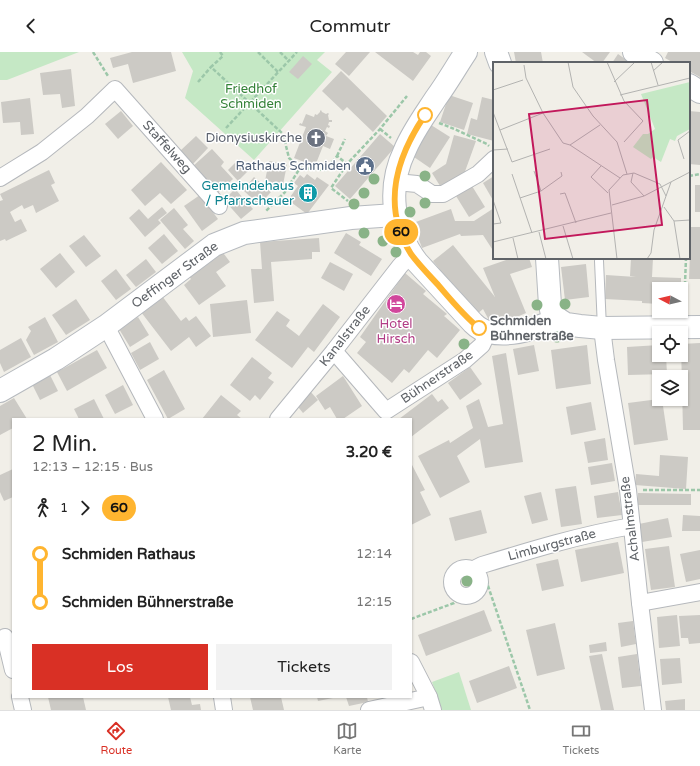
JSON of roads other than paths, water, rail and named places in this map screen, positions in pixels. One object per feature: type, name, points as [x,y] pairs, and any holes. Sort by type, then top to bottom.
[{"type":"street","points":[[466,52],[405,150],[397,174],[394,194],[395,216],[402,236],[411,254],[473,323],[480,328],[488,332],[500,333],[533,329],[558,319]]},
{"type":"street","points":[[496,52],[500,62]]},
{"type":"street","points":[[634,52],[650,62]]},
{"type":"street","points":[[690,86],[700,92]]},
{"type":"street","name":"Staffelweg","points":[[0,178],[42,152],[87,116],[115,89],[219,206]]},
{"type":"street","points":[[396,182],[417,184],[432,194],[443,194],[478,174],[492,154]]},
{"type":"street","name":"Oeffinger Straße","points":[[0,391],[56,359],[106,326],[214,245],[244,233],[351,218],[395,216]]},
{"type":"street","name":"Kanalstraße","points":[[279,418],[411,254]]},
{"type":"street","points":[[547,259],[552,314],[566,324],[602,328],[700,327]]},
{"type":"street","points":[[106,326],[154,418]]},
{"type":"street","name":"Achalmstraße","points":[[602,328],[628,490],[653,710]]},
{"type":"street","name":"Bühnerstraße","points":[[334,351],[386,411],[465,360],[482,345],[488,332]]},
{"type":"street","name":"Limburgstraße","points":[[462,595],[472,595],[479,589],[480,579],[477,572],[478,567],[558,542],[596,532],[632,526]]},
{"type":"street","points":[[640,603],[700,592]]},
{"type":"street","points":[[6,637],[12,665]]},
{"type":"street","points":[[369,710],[431,703],[412,664]]},
{"type":"street","points":[[20,698],[23,710]]},
{"type":"street","points":[[222,698],[224,710]]},
{"type":"lane","points":[[599,261],[602,328]]},
{"type":"place","name":"Dionysiuskirche","points":[[316,138]]},
{"type":"place","name":"Rathaus Schmiden","points":[[365,166]]},
{"type":"place","name":"Gemeindehaus / Pfarrscheuer","points":[[308,193]]},
{"type":"place","name":"Hotel Hirsch","points":[[396,304]]},
{"type":"place","name":"Schmiden Bühnerstraße","points":[[479,328]]},
{"type":"park label","name":"Friedhof Schmiden","points":[[251,96]]}]
